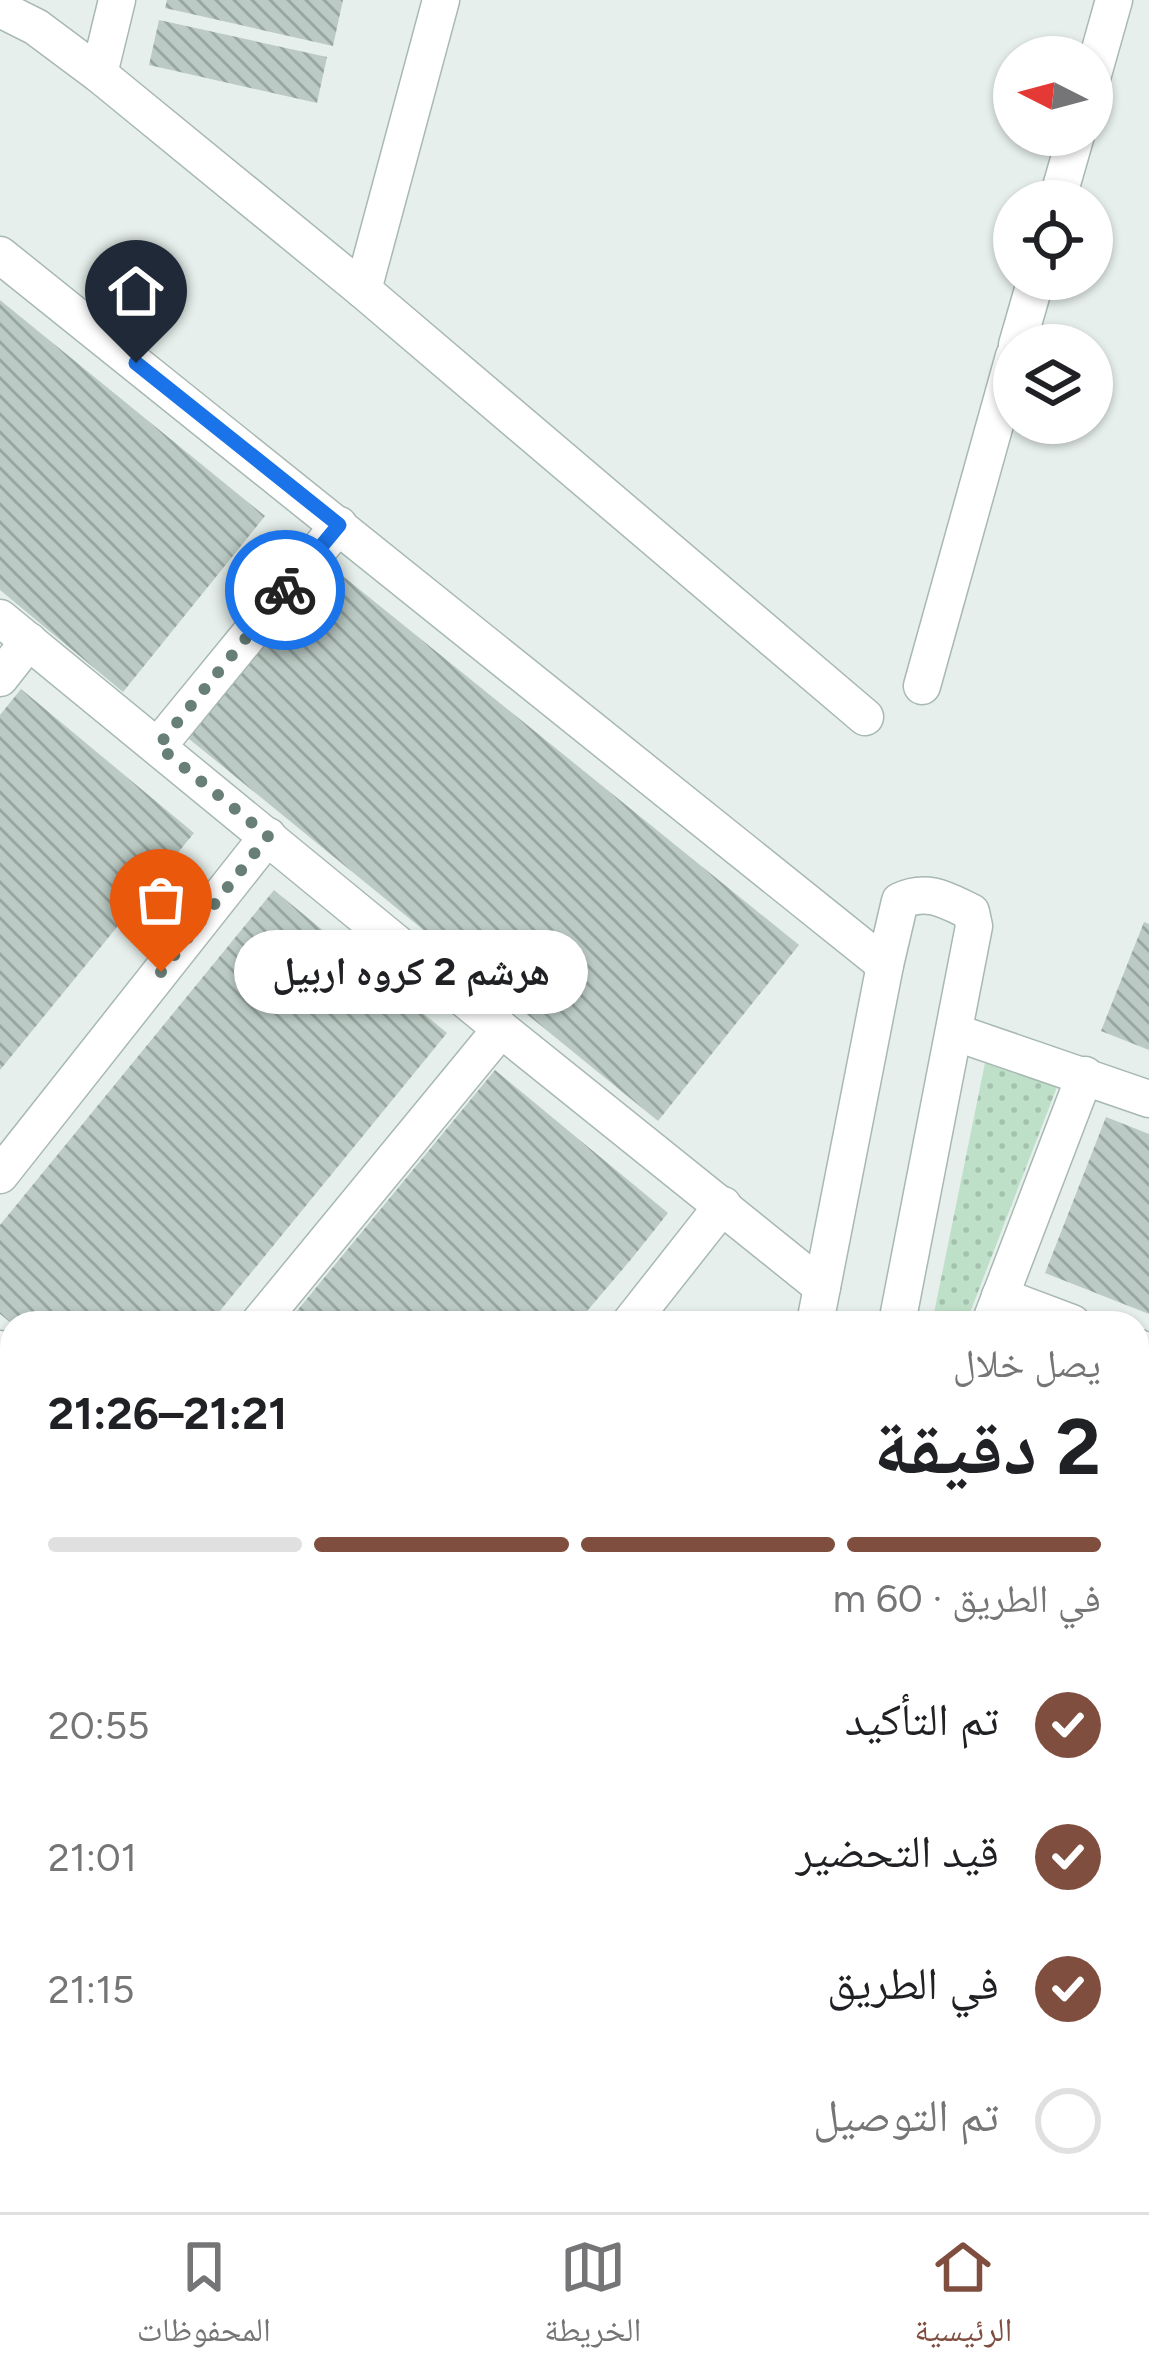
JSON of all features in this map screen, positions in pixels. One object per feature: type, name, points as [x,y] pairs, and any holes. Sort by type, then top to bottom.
[{"type":"street","points":[[99,74],[117,0]]},
{"type":"street","points":[[364,290],[441,0]]},
{"type":"street","points":[[1104,36],[1114,0]]},
{"type":"street","points":[[0,9],[39,14],[99,74],[364,290],[865,717]]},
{"type":"street","points":[[0,255],[885,965]]},
{"type":"street","points":[[922,686],[993,431]]},
{"type":"street","points":[[158,746],[339,525]]},
{"type":"street","points":[[0,678],[14,630],[823,1287]]},
{"type":"street","points":[[0,1175],[268,836]]},
{"type":"street","points":[[818,1311],[900,901],[931,895],[971,912],[974,926],[899,1311]]},
{"type":"street","points":[[269,1311],[501,1029]]},
{"type":"street","points":[[954,1032],[1149,1099]]},
{"type":"street","points":[[995,1310],[1085,1076]]},
{"type":"street","points":[[639,1311],[723,1205]]},
{"type":"green space","points":[[985,1063],[1057,1087],[971,1311],[934,1311]]},
{"type":"building","points":[[167,0],[343,0],[333,46],[165,8]]},
{"type":"building","points":[[159,20],[327,57],[317,103],[149,65]]},
{"type":"building","points":[[0,300],[265,516],[123,692],[0,590]]},
{"type":"building","points":[[328,564],[799,945],[658,1121],[188,738]]},
{"type":"building","points":[[21,689],[194,833],[0,1070],[0,715]]},
{"type":"building","points":[[274,890],[447,1033],[220,1311],[0,1311],[0,1225]]},
{"type":"building","points":[[1144,922],[1149,924],[1149,1050],[1101,1031]]},
{"type":"building","points":[[495,1070],[668,1213],[587,1311],[297,1311]]},
{"type":"building","points":[[1106,1117],[1149,1134],[1149,1311],[1045,1273]]},
{"type":"way so far","points":[[161,972],[268,836],[158,746],[285,590]]},
{"type":"place","name":"هرشم 2 كروه اربيل","points":[[161,972]]},
{"type":"route","points":[[136,363],[339,525],[285,590]]}]
